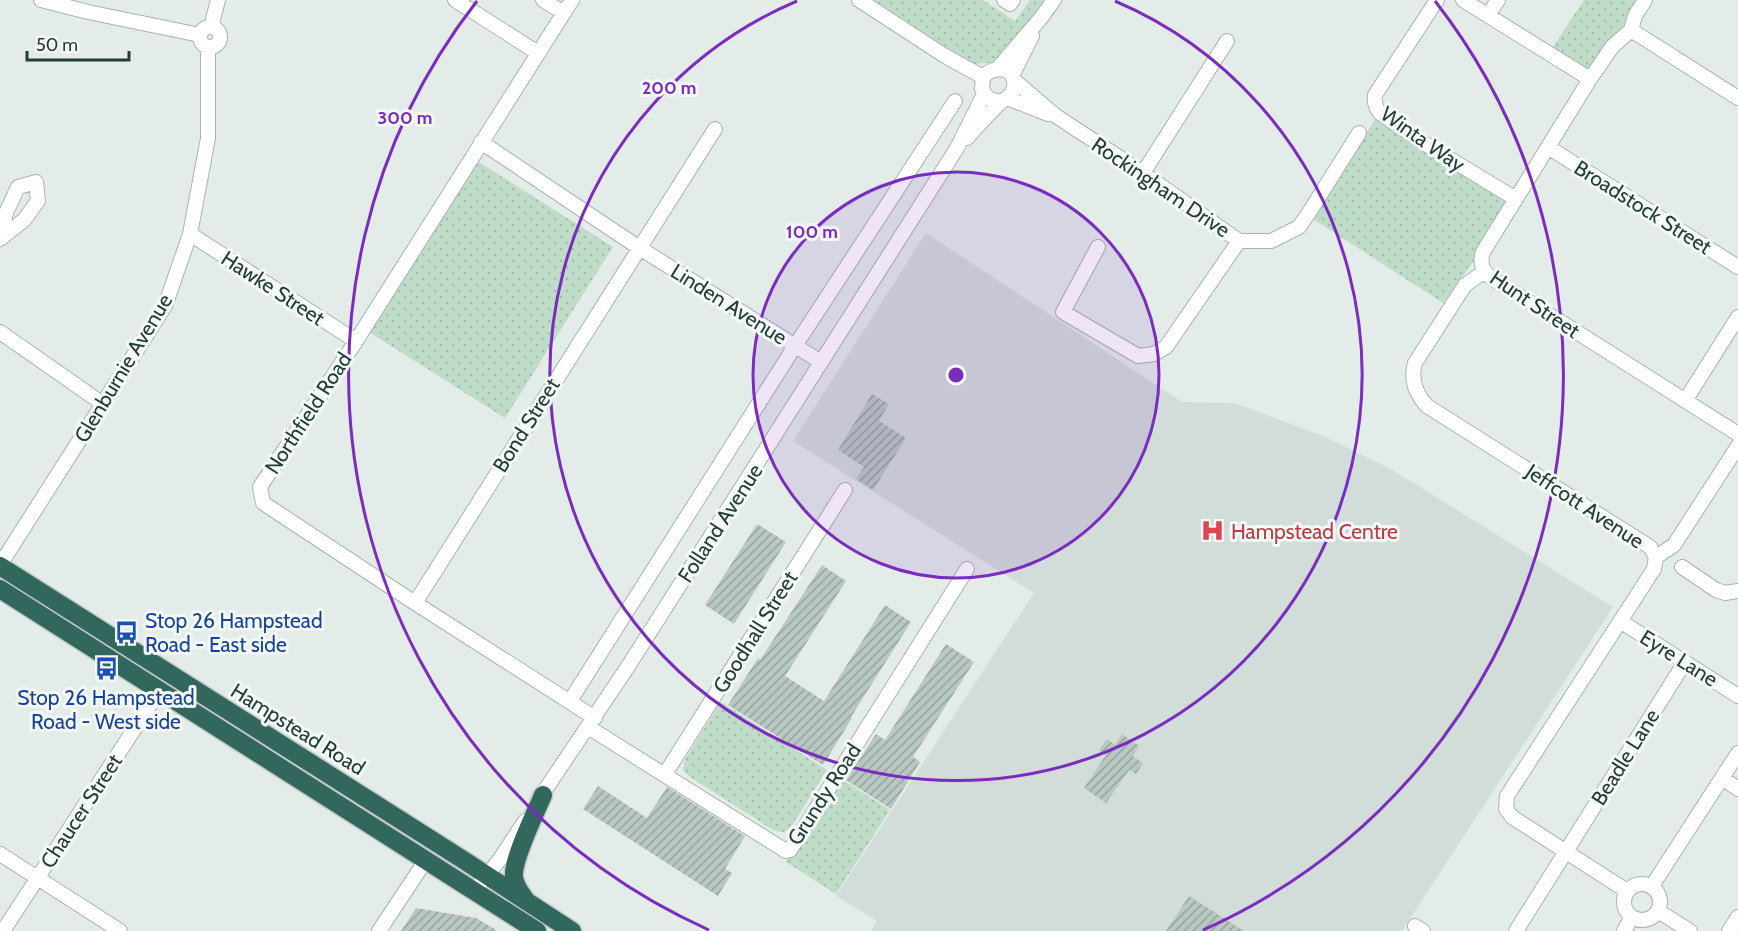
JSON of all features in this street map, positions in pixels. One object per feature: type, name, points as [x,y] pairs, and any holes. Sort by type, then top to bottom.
[{"type":"highway","name":"Hampstead Road","points":[[0,565],[572,931]]},
{"type":"highway","name":"Hampstead Road","points":[[0,589],[537,931]]},
{"type":"highway","points":[[159,691],[170,674]]},
{"type":"highway","points":[[526,901],[516,886],[514,867],[543,795]]},
{"type":"street","points":[[41,0],[207,36]]},
{"type":"street","name":"Glenburnie Avenue","points":[[0,565],[165,306],[190,234],[208,138],[207,36],[218,0]]},
{"type":"street","points":[[455,0],[538,53]]},
{"type":"street","points":[[543,0],[564,13]]},
{"type":"street","name":"Northfield Road","points":[[572,0],[356,341],[260,487],[263,503],[570,701],[591,722]]},
{"type":"street","points":[[859,0],[945,56],[984,76]]},
{"type":"street","points":[[1041,18],[1013,78],[1013,90],[1004,100],[992,100],[984,94],[981,82],[984,76],[987,72],[998,68],[1054,0]]},
{"type":"street","name":"Winta Way","points":[[1437,0],[1375,95],[1376,108],[1422,142],[1516,199]]},
{"type":"street","points":[[1463,0],[1590,79]]},
{"type":"street","points":[[1488,15],[1498,0]]},
{"type":"street","points":[[1645,0],[1635,16],[1631,30],[1738,98]]},
{"type":"street","name":"Hunt Street","points":[[1631,30],[1611,47],[1590,79],[1483,252],[1482,268],[1493,279],[1738,434]]},
{"type":"street","points":[[1143,173],[1227,41]]},
{"type":"street","points":[[998,68],[1008,72],[1013,78]]},
{"type":"street","name":"Rockingham Drive","points":[[1013,78],[1056,116],[1143,173],[1239,241],[1271,241],[1299,227],[1359,133]]},
{"type":"street","name":"Folland Avenue","points":[[474,892],[488,876],[543,795],[771,442],[957,148],[984,94]]},
{"type":"street","name":"Rockingham Drive","points":[[1004,100],[1056,116]]},
{"type":"street","name":"Folland Avenue","points":[[957,148],[1004,100]]},
{"type":"street","name":"Folland Avenue","points":[[570,701],[795,346],[955,101]]},
{"type":"street","points":[[638,247],[715,129]]},
{"type":"street","name":"Linden Avenue","points":[[481,142],[638,247],[821,362]]},
{"type":"street","name":"Broadstock Street","points":[[1548,147],[1738,267]]},
{"type":"street","name":"Hawke Street","points":[[190,234],[356,341]]},
{"type":"street","points":[[1098,247],[1064,312],[1138,356],[1154,354],[1166,346],[1239,241]]},
{"type":"street","name":"Bond Street","points":[[415,603],[638,247]]},
{"type":"street","name":"Jeffcott Avenue","points":[[1484,272],[1465,285],[1418,357],[1413,370],[1415,390],[1420,399],[1427,406],[1650,547],[1656,557],[1654,569],[1507,796],[1506,809],[1512,817],[1627,891]]},
{"type":"street","points":[[1685,400],[1738,317]]},
{"type":"street","points":[[0,332],[103,404]]},
{"type":"street","points":[[1656,557],[1674,545],[1738,446]]},
{"type":"street","name":"Goodhall Street","points":[[665,774],[845,490]]},
{"type":"street","points":[[1682,567],[1716,590],[1725,593],[1738,591]]},
{"type":"street","name":"Grundy Road","points":[[591,722],[665,774],[786,851],[790,850],[967,569]]},
{"type":"street","name":"Eyre Lane","points":[[1620,621],[1738,696]]},
{"type":"street","name":"Beadle Lane","points":[[1516,931],[1685,662]]},
{"type":"street","name":"Chaucer Street","points":[[3,931],[159,691]]},
{"type":"street","points":[[1652,886],[1738,753]]},
{"type":"street","points":[[1722,778],[1738,789]]},
{"type":"street","points":[[0,854],[120,931]]},
{"type":"street","points":[[379,931],[426,860]]},
{"type":"street","points":[[1636,884],[1652,886],[1659,895],[1658,911],[1649,919],[1632,917],[1625,908],[1627,891],[1636,884]]},
{"type":"street","points":[[1658,911],[1690,931]]},
{"type":"street","points":[[1624,931],[1632,917]]},
{"type":"street","points":[[1729,931],[1738,917]]},
{"type":"shaded area","name":"Hampstead Centre","points":[[926,233],[1182,402],[1234,403],[1323,436],[1391,469],[1613,607],[1402,931],[871,931],[877,921],[836,896],[1034,593],[793,441]]},
{"type":"green space","points":[[874,0],[983,0],[1015,21],[1030,0],[1044,0],[1001,62],[972,64]]},
{"type":"green space","points":[[1584,0],[1640,0],[1588,78],[1549,53]]},
{"type":"green space","points":[[1377,116],[1517,202],[1443,303],[1313,219]]},
{"type":"green space","points":[[477,161],[613,247],[505,418],[369,332]]},
{"type":"green space","points":[[721,702],[827,770],[787,830],[781,832],[773,830],[690,777],[683,770],[685,759]]},
{"type":"green space","points":[[840,778],[890,810],[836,894],[786,862]]},
{"type":"building","points":[[872,394],[889,404],[879,421],[906,438],[873,490],[856,479],[864,467],[838,450]]},
{"type":"building","points":[[757,524],[786,542],[734,624],[705,605]]},
{"type":"building","points":[[822,565],[846,581],[785,676],[824,701],[885,605],[911,622],[823,765],[728,705]]},
{"type":"building","points":[[946,644],[974,662],[913,757],[920,762],[891,809],[846,780],[876,734],[885,740]]},
{"type":"building","points":[[1122,734],[1139,746],[1133,756],[1143,763],[1136,774],[1129,770],[1106,803],[1084,788],[1106,755],[1099,750],[1107,739],[1115,745]]},
{"type":"building","points":[[598,786],[647,818],[667,787],[745,836],[725,869],[732,873],[718,896],[583,809]]},
{"type":"building","points":[[1189,896],[1244,931],[1166,931]]},
{"type":"building","points":[[416,908],[476,918],[498,931],[401,931]]},
{"type":"place","name":"Hampstead Centre","points":[[1213,531]]},
{"type":"place","name":"Stop 26 Hampstead Road - East side","points":[[127,632]]},
{"type":"place","name":"Stop 26 Hampstead Road - West side","points":[[106,669]]}]
